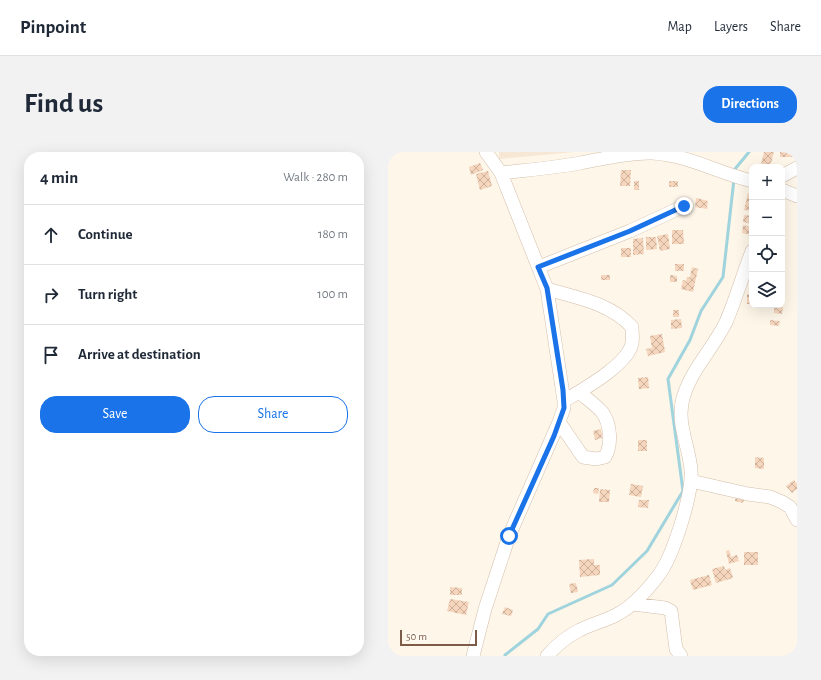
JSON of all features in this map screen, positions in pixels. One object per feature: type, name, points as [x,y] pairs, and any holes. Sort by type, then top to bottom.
[{"type":"street","points":[[473,656],[485,609],[509,536],[564,408],[547,288],[501,173],[486,152]]},
{"type":"street","points":[[501,173],[577,158],[651,152],[679,156],[738,178],[749,180]]},
{"type":"street","points":[[785,174],[797,168]]},
{"type":"street","points":[[785,191],[797,196]]},
{"type":"street","points":[[538,267],[630,231],[684,206]]},
{"type":"street","points":[[547,656],[560,643],[579,630],[616,615],[633,604],[659,575],[669,557],[682,522],[691,481],[691,469],[683,434],[681,415],[683,396],[692,378],[726,322],[749,270]]},
{"type":"street","points":[[547,288],[602,305],[622,316],[632,327],[632,344],[624,359],[590,385],[564,401]]},
{"type":"street","points":[[559,422],[583,457],[596,459],[605,457],[609,446],[607,422],[602,413],[578,392]]},
{"type":"street","points":[[691,481],[748,494],[770,497],[790,507],[797,520]]},
{"type":"street","points":[[633,604],[665,608],[670,611],[676,649],[681,656]]},
{"type":"shaded area","points":[[499,152],[574,152],[499,159]]},
{"type":"building","points":[[764,152],[774,152],[771,164],[761,164]]},
{"type":"building","points":[[780,152],[794,152],[794,157],[780,157]]},
{"type":"building","points":[[480,163],[483,170],[471,175],[469,167]]},
{"type":"building","points":[[621,170],[631,170],[630,186],[620,186]]},
{"type":"building","points":[[488,171],[492,186],[480,190],[476,174]]},
{"type":"building","points":[[634,181],[639,181],[639,190],[634,190]]},
{"type":"building","points":[[669,181],[678,181],[678,187],[669,187]]},
{"type":"building","points":[[748,193],[749,193],[749,211],[744,210]]},
{"type":"building","points":[[696,198],[708,201],[707,209],[695,207]]},
{"type":"building","points":[[744,215],[749,216],[749,223],[743,222]]},
{"type":"building","points":[[743,225],[749,226],[749,234],[742,233]]},
{"type":"building","points":[[672,230],[683,230],[684,244],[672,244]]},
{"type":"building","points":[[668,234],[670,249],[660,251],[657,236]]},
{"type":"building","points":[[646,237],[656,237],[657,249],[646,250]]},
{"type":"building","points":[[643,238],[644,254],[633,255],[633,239]]},
{"type":"building","points":[[621,248],[631,248],[631,257],[621,257]]},
{"type":"building","points":[[675,264],[684,264],[684,271],[675,271]]},
{"type":"building","points":[[692,267],[698,269],[693,292],[681,289],[683,280],[686,281],[687,277],[690,277]]},
{"type":"building","points":[[601,275],[610,275],[610,280],[601,280]]},
{"type":"building","points":[[670,275],[677,276],[677,282],[670,282]]},
{"type":"building","points":[[747,294],[749,294],[749,304],[747,304]]},
{"type":"building","points":[[774,308],[783,308],[782,314],[774,313]]},
{"type":"building","points":[[673,310],[679,310],[679,317],[673,317]]},
{"type":"building","points":[[681,319],[682,328],[671,329],[671,320]]},
{"type":"building","points":[[770,320],[780,321],[779,326],[770,325]]},
{"type":"building","points":[[662,334],[665,352],[648,356],[646,349],[652,348],[650,336]]},
{"type":"building","points":[[648,377],[649,388],[639,389],[638,378]]},
{"type":"building","points":[[601,429],[602,438],[595,440],[593,431]]},
{"type":"building","points":[[638,440],[647,440],[647,451],[638,451]]},
{"type":"building","points":[[755,457],[764,458],[764,469],[755,468]]},
{"type":"building","points":[[794,480],[797,484],[797,489],[792,493],[786,486]]},
{"type":"building","points":[[631,484],[643,486],[641,497],[629,495]]},
{"type":"building","points":[[594,488],[599,488],[598,494],[593,493]]},
{"type":"building","points":[[600,489],[610,490],[609,502],[599,502]]},
{"type":"building","points":[[736,495],[745,497],[743,503],[735,501]]},
{"type":"building","points":[[639,500],[649,500],[648,508],[638,507]]},
{"type":"building","points":[[729,550],[731,557],[737,555],[739,561],[729,564],[726,551]]},
{"type":"building","points":[[744,552],[758,552],[758,565],[744,565]]},
{"type":"building","points":[[594,559],[594,565],[600,565],[600,575],[580,577],[579,560]]},
{"type":"building","points":[[724,566],[725,570],[730,568],[733,578],[716,583],[712,569]]},
{"type":"building","points":[[709,575],[712,585],[693,590],[690,580]]},
{"type":"building","points":[[576,583],[578,592],[571,593],[569,584]]},
{"type":"building","points":[[450,587],[462,588],[462,595],[450,595]]},
{"type":"building","points":[[450,599],[469,602],[466,615],[447,611]]},
{"type":"building","points":[[505,607],[513,610],[511,616],[502,614]]},
{"type":"waterway","points":[[735,173],[735,169],[749,152]]},
{"type":"waterway","points":[[505,656],[538,629],[548,614],[612,585],[647,551],[683,491],[668,379],[690,340],[701,311],[723,277],[734,179]]},
{"type":"route","points":[[509,536],[554,436],[564,408],[563,390],[547,288],[538,267],[630,231],[684,206]]}]
